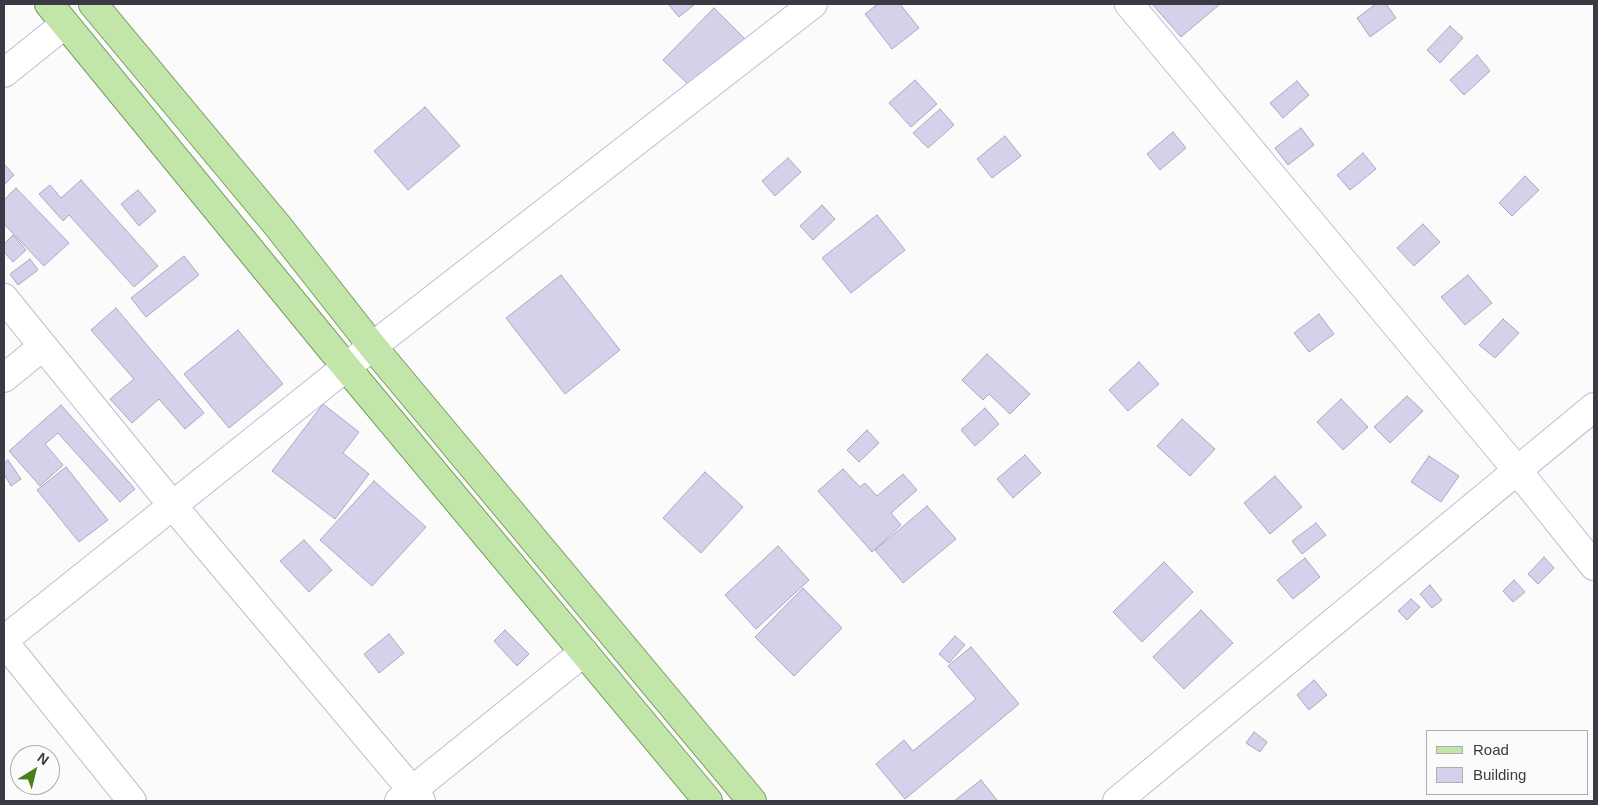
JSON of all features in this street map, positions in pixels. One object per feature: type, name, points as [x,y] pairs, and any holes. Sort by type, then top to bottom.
[{"type":"main road","points":[[93,4],[277,225],[373,347],[752,801]]},
{"type":"main road","points":[[57,14],[346,367],[708,801]]},
{"type":"street","points":[[132,801],[4,641],[346,367],[813,4]]},
{"type":"street","points":[[1129,4],[1517,470],[1594,566]]},
{"type":"street","points":[[4,73],[57,14]]},
{"type":"street","points":[[4,298],[411,798],[584,652]]},
{"type":"street","points":[[4,378],[42,347]]},
{"type":"street","points":[[1117,801],[1594,407]]},
{"type":"building","points":[[668,4],[695,4],[679,17]]},
{"type":"building","points":[[878,4],[900,4],[919,28],[892,49],[865,14]]},
{"type":"building","points":[[1152,4],[1220,4],[1181,37]]},
{"type":"building","points":[[1376,4],[1386,4],[1396,18],[1370,37],[1357,18]]},
{"type":"building","points":[[714,8],[746,40],[695,91],[663,60]]},
{"type":"building","points":[[1450,26],[1463,38],[1440,63],[1427,50]]},
{"type":"building","points":[[1477,55],[1490,71],[1464,95],[1450,80]]},
{"type":"building","points":[[915,80],[937,104],[911,127],[889,103]]},
{"type":"building","points":[[1297,81],[1309,95],[1283,118],[1270,103]]},
{"type":"building","points":[[425,107],[460,146],[408,190],[374,151]]},
{"type":"building","points":[[940,109],[954,125],[928,148],[913,133]]},
{"type":"building","points":[[1301,128],[1314,145],[1288,165],[1275,148]]},
{"type":"building","points":[[1173,132],[1186,148],[1160,170],[1147,154]]},
{"type":"building","points":[[1005,136],[1021,156],[992,178],[977,159]]},
{"type":"building","points":[[1363,153],[1376,169],[1350,190],[1337,175]]},
{"type":"building","points":[[788,158],[801,172],[775,196],[762,181]]},
{"type":"building","points":[[4,164],[14,175],[4,185]]},
{"type":"building","points":[[1525,176],[1539,190],[1512,216],[1499,203]]},
{"type":"building","points":[[81,180],[158,266],[134,287],[69,215],[63,221],[39,194],[50,185],[61,198]]},
{"type":"building","points":[[16,188],[69,243],[44,266],[4,224],[4,200]]},
{"type":"building","points":[[138,190],[156,211],[139,226],[121,204]]},
{"type":"building","points":[[822,205],[835,219],[813,240],[800,226]]},
{"type":"building","points":[[877,215],[905,250],[851,293],[822,258]]},
{"type":"building","points":[[1423,224],[1440,242],[1414,266],[1397,248]]},
{"type":"building","points":[[13,235],[26,250],[13,262],[4,252],[4,244]]},
{"type":"building","points":[[184,256],[199,275],[146,317],[131,298]]},
{"type":"building","points":[[30,259],[38,270],[18,285],[10,274]]},
{"type":"building","points":[[561,275],[620,350],[565,394],[506,318]]},
{"type":"building","points":[[1468,275],[1492,303],[1465,325],[1441,297]]},
{"type":"building","points":[[116,308],[204,413],[185,429],[159,399],[132,423],[110,399],[134,379],[91,330]]},
{"type":"building","points":[[1319,314],[1334,334],[1309,352],[1294,333]]},
{"type":"building","points":[[1503,319],[1519,333],[1495,358],[1479,345]]},
{"type":"building","points":[[238,330],[283,384],[229,428],[184,374]]},
{"type":"building","points":[[987,354],[1030,394],[1010,414],[989,394],[983,400],[962,380]]},
{"type":"building","points":[[1139,362],[1159,384],[1128,411],[1109,390]]},
{"type":"building","points":[[1407,396],[1423,411],[1390,443],[1374,427]]},
{"type":"building","points":[[1341,399],[1368,427],[1343,450],[1317,422]]},
{"type":"building","points":[[323,404],[359,432],[343,453],[369,474],[335,519],[272,471]]},
{"type":"building","points":[[61,405],[135,489],[120,502],[58,433],[45,444],[63,465],[40,486],[9,451]]},
{"type":"building","points":[[985,408],[999,424],[975,446],[961,430]]},
{"type":"building","points":[[1182,419],[1215,449],[1190,476],[1157,446]]},
{"type":"building","points":[[867,430],[879,443],[859,462],[847,450]]},
{"type":"building","points":[[1025,455],[1041,473],[1013,498],[997,479]]},
{"type":"building","points":[[1429,456],[1459,476],[1441,502],[1411,482]]},
{"type":"building","points":[[8,460],[21,479],[11,486],[4,474],[4,463]]},
{"type":"building","points":[[66,467],[108,520],[79,542],[37,490]]},
{"type":"building","points":[[843,469],[860,487],[865,483],[877,496],[903,474],[917,490],[891,513],[901,525],[872,552],[818,491]]},
{"type":"building","points":[[705,472],[743,507],[701,553],[663,518]]},
{"type":"building","points":[[1275,476],[1302,507],[1270,534],[1244,503]]},
{"type":"building","points":[[374,481],[426,527],[372,586],[320,540]]},
{"type":"building","points":[[927,506],[956,539],[903,583],[875,550]]},
{"type":"building","points":[[1316,523],[1326,535],[1302,554],[1292,541]]},
{"type":"building","points":[[304,540],[332,570],[309,592],[280,561]]},
{"type":"building","points":[[778,546],[809,580],[756,629],[725,595]]},
{"type":"building","points":[[1544,557],[1554,568],[1538,584],[1528,574]]},
{"type":"building","points":[[1305,558],[1320,577],[1293,599],[1277,580]]},
{"type":"building","points":[[1164,562],[1193,592],[1142,642],[1113,612]]},
{"type":"building","points":[[1514,580],[1525,592],[1513,602],[1503,591]]},
{"type":"building","points":[[1430,585],[1442,600],[1432,608],[1420,594]]},
{"type":"building","points":[[803,588],[842,628],[794,676],[755,637]]},
{"type":"building","points":[[1411,599],[1420,607],[1407,620],[1398,611]]},
{"type":"building","points":[[1201,610],[1233,643],[1184,689],[1153,657]]},
{"type":"building","points":[[505,630],[529,654],[517,666],[494,641]]},
{"type":"building","points":[[389,634],[404,653],[379,673],[364,654]]},
{"type":"building","points":[[955,636],[965,645],[949,663],[939,654]]},
{"type":"building","points":[[971,647],[1019,704],[905,799],[876,764],[904,740],[913,751],[976,699],[948,666]]},
{"type":"building","points":[[1314,680],[1327,695],[1309,710],[1297,695]]},
{"type":"building","points":[[1254,732],[1267,742],[1260,752],[1246,743]]},
{"type":"building","points":[[981,780],[996,801],[954,801]]}]
